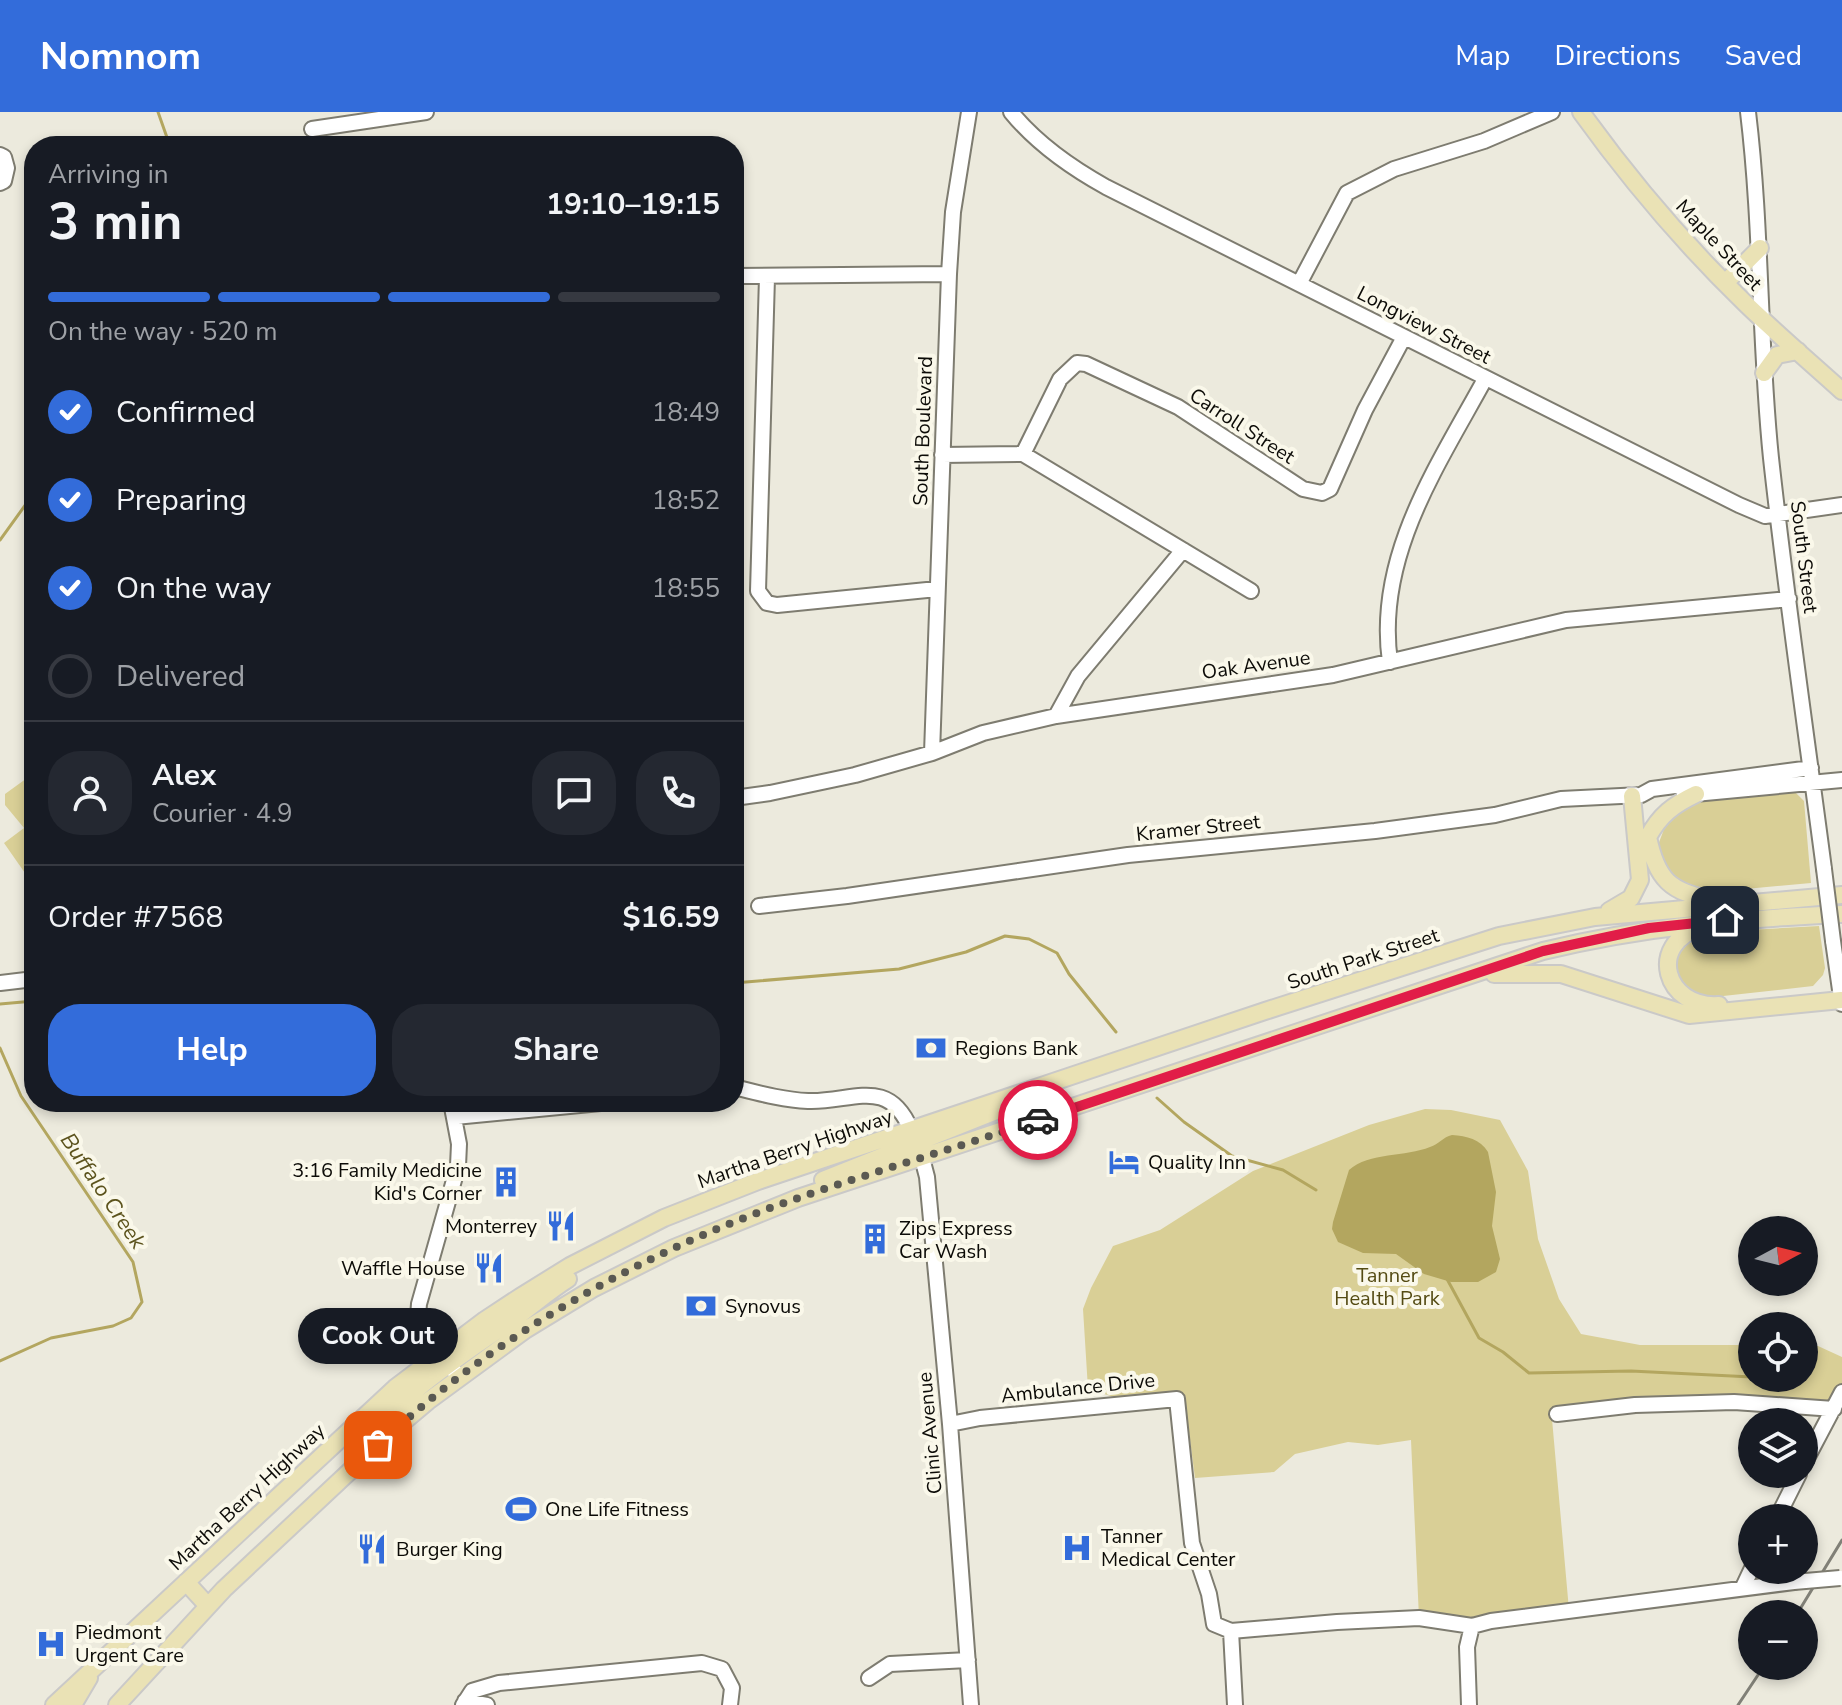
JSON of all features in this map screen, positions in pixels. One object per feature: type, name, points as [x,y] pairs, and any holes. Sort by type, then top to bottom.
[{"type":"main road","name":"Maple Street","points":[[1581,112],[1646,194],[1725,283],[1842,391]]},
{"type":"main road","points":[[1725,283],[1760,248]]},
{"type":"main road","points":[[1764,373],[1777,355],[1798,351]]},
{"type":"main road","points":[[1648,837],[1665,811],[1696,794]]},
{"type":"main road","points":[[1636,796],[1655,865],[1671,885],[1689,895],[1735,904]]},
{"type":"main road","points":[[1595,917],[1625,903],[1640,880],[1636,796]]},
{"type":"main road","name":"South Park Street","points":[[916,1143],[1030,1089],[1499,936],[1595,917],[1842,895]]},
{"type":"main road","points":[[117,1705],[208,1606],[397,1427],[460,1376],[525,1330],[594,1288],[674,1248],[801,1197],[916,1143],[1257,1047],[1465,976],[1593,939],[1649,928],[1725,920],[1842,914]]},
{"type":"main road","points":[[1725,920],[1688,931],[1670,952],[1668,967],[1671,981],[1687,999],[1715,1005],[1841,998]]},
{"type":"main road","points":[[1465,976],[1516,972],[1561,974],[1689,1015],[1841,998]]},
{"type":"main road","points":[[1246,1018],[1257,1047]]},
{"type":"main road","name":"Martha Berry Highway","points":[[54,1705],[376,1405],[442,1360],[520,1297],[595,1253],[704,1201],[916,1143]]},
{"type":"main road","points":[[353,1468],[363,1444],[442,1360]]},
{"type":"main road","points":[[186,1582],[208,1606]]},
{"type":"main road","points":[[73,1705],[96,1666]]},
{"type":"street","points":[[312,129],[426,112]]},
{"type":"street","name":"South Boulevard","points":[[932,753],[949,274],[953,212],[969,112]]},
{"type":"street","name":"Longview Street","points":[[1011,112],[1027,130],[1077,171],[1739,505],[1765,516],[1842,505]]},
{"type":"street","points":[[1299,284],[1347,193],[1394,169],[1484,141],[1552,112]]},
{"type":"street","name":"South Street","points":[[1748,112],[1757,197],[1764,373],[1778,514],[1841,998]]},
{"type":"street","points":[[0,155],[4,157],[7,168],[4,181],[0,183]]},
{"type":"street","points":[[744,276],[949,274]]},
{"type":"street","points":[[767,277],[758,591],[767,603],[807,603],[937,589]]},
{"type":"street","name":"Carroll Street","points":[[1023,454],[1060,379],[1077,363],[1086,364],[1178,407],[1303,489],[1322,493],[1330,489],[1365,410],[1404,337]]},
{"type":"street","points":[[1390,662],[1388,614],[1401,546],[1419,499],[1485,379]]},
{"type":"street","points":[[942,455],[1023,454],[1251,591]]},
{"type":"street","points":[[1056,716],[1078,676],[1183,550]]},
{"type":"street","name":"Oak Avenue","points":[[744,797],[855,775],[932,753],[983,733],[1056,716],[1333,675],[1566,620],[1789,599]]},
{"type":"street","points":[[1812,775],[1842,780]]},
{"type":"street","name":"Kramer Street","points":[[759,906],[1128,855],[1375,831],[1495,815],[1561,799],[1696,794],[1812,775]]},
{"type":"street","name":"Kramer Street","points":[[1636,796],[1652,789],[1812,775]]},
{"type":"street","points":[[0,983],[24,980]]},
{"type":"street","points":[[744,1089],[795,1101],[816,1102],[860,1094],[876,1095],[889,1100],[899,1109],[916,1143]]},
{"type":"street","points":[[454,1112],[459,1147],[455,1184],[418,1313],[420,1334],[460,1376]]},
{"type":"street","points":[[455,1117],[507,1112]]},
{"type":"street","name":"Clinic Avenue","points":[[916,1143],[927,1177],[950,1424],[971,1705]]},
{"type":"street","points":[[1818,1438],[1842,1392]]},
{"type":"street","name":"Ambulance Drive","points":[[950,1424],[980,1418],[1177,1399],[1192,1543],[1209,1594],[1214,1624],[1231,1631]]},
{"type":"street","points":[[1557,1414],[1635,1405],[1734,1402],[1834,1409]]},
{"type":"street","points":[[1235,1705],[1231,1631],[1419,1618],[1472,1626],[1743,1587],[1841,1578]]},
{"type":"street","points":[[1469,1705],[1467,1647],[1472,1626]]},
{"type":"street","points":[[869,1678],[890,1664],[968,1660]]},
{"type":"street","points":[[487,1705],[464,1703],[472,1691],[499,1683],[702,1663],[722,1669],[732,1688],[730,1705]]},
{"type":"green space","points":[[24,780],[24,828],[5,805],[5,794]]},
{"type":"green space","points":[[1791,788],[1804,801],[1811,883],[1703,893],[1666,875],[1658,845],[1666,824],[1691,801]]},
{"type":"green space","points":[[24,828],[24,872],[4,843]]},
{"type":"green space","points":[[1819,926],[1825,968],[1813,986],[1707,997],[1685,988],[1676,970],[1676,956],[1707,934]]},
{"type":"green space","name":"Tanner Health Park","points":[[1425,1109],[1451,1110],[1500,1120],[1528,1171],[1538,1239],[1559,1299],[1581,1334],[1640,1345],[1738,1345],[1738,1392],[1818,1392],[1818,1346],[1842,1357],[1842,1387],[1834,1409],[1596,1409],[1552,1419],[1569,1610],[1491,1621],[1419,1618],[1411,1440],[1378,1445],[1348,1442],[1295,1454],[1274,1472],[1195,1478],[1184,1394],[1114,1397],[1088,1389],[1083,1309],[1113,1246],[1160,1230],[1253,1171],[1369,1125]]},
{"type":"shaded area","points":[[1452,1135],[1473,1139],[1488,1152],[1496,1192],[1492,1226],[1500,1259],[1496,1272],[1478,1282],[1451,1282],[1424,1274],[1396,1254],[1363,1253],[1338,1242],[1332,1229],[1333,1222],[1349,1170],[1377,1157],[1430,1147]]},
{"type":"waterway","name":"Buffalo Creek","points":[[158,112],[166,136]]},
{"type":"waterway","name":"Buffalo Creek","points":[[0,540],[24,507]]},
{"type":"waterway","points":[[744,982],[899,969],[966,952],[1005,936],[1029,939],[1057,953],[1069,974],[1116,1032]]},
{"type":"waterway","points":[[0,1004],[24,1002]]},
{"type":"waterway","name":"Buffalo Creek","points":[[0,1048],[24,1100]]},
{"type":"waterway","points":[[1157,1098],[1184,1122],[1232,1156],[1283,1170],[1316,1190]]},
{"type":"waterway","name":"Buffalo Creek","points":[[0,1361],[51,1338],[113,1326],[131,1318],[142,1302],[133,1262],[32,1112]]},
{"type":"waterway","points":[[1447,1279],[1479,1338],[1529,1373],[1631,1371],[1738,1376]]},
{"type":"railway","points":[[1806,1600],[1842,1540]]},
{"type":"railway","points":[[1738,1705],[1755,1680]]},
{"type":"way so far","points":[[378,1445],[428,1401],[525,1330],[594,1288],[674,1248],[798,1198],[1038,1120]]},
{"type":"place","name":"Regions Bank","points":[[931,1048]]},
{"type":"place","name":"Quality Inn","points":[[1124,1162]]},
{"type":"place","name":"3:16 Family Medicine Kid's Corner","points":[[506,1182]]},
{"type":"place","name":"Monterrey","points":[[561,1226]]},
{"type":"place","name":"Zips Express Car Wash","points":[[875,1239]]},
{"type":"place","name":"Waffle House","points":[[489,1268]]},
{"type":"place","name":"Synovus","points":[[701,1306]]},
{"type":"place","name":"Cook Out","points":[[378,1445]]},
{"type":"place","name":"One Life Fitness","points":[[521,1509]]},
{"type":"place","name":"Tanner Medical Center","points":[[1077,1548]]},
{"type":"place","name":"Burger King","points":[[372,1549]]},
{"type":"place","name":"Piedmont Urgent Care","points":[[51,1644]]},
{"type":"route","points":[[1038,1120],[1543,951],[1649,928],[1725,920]]}]
